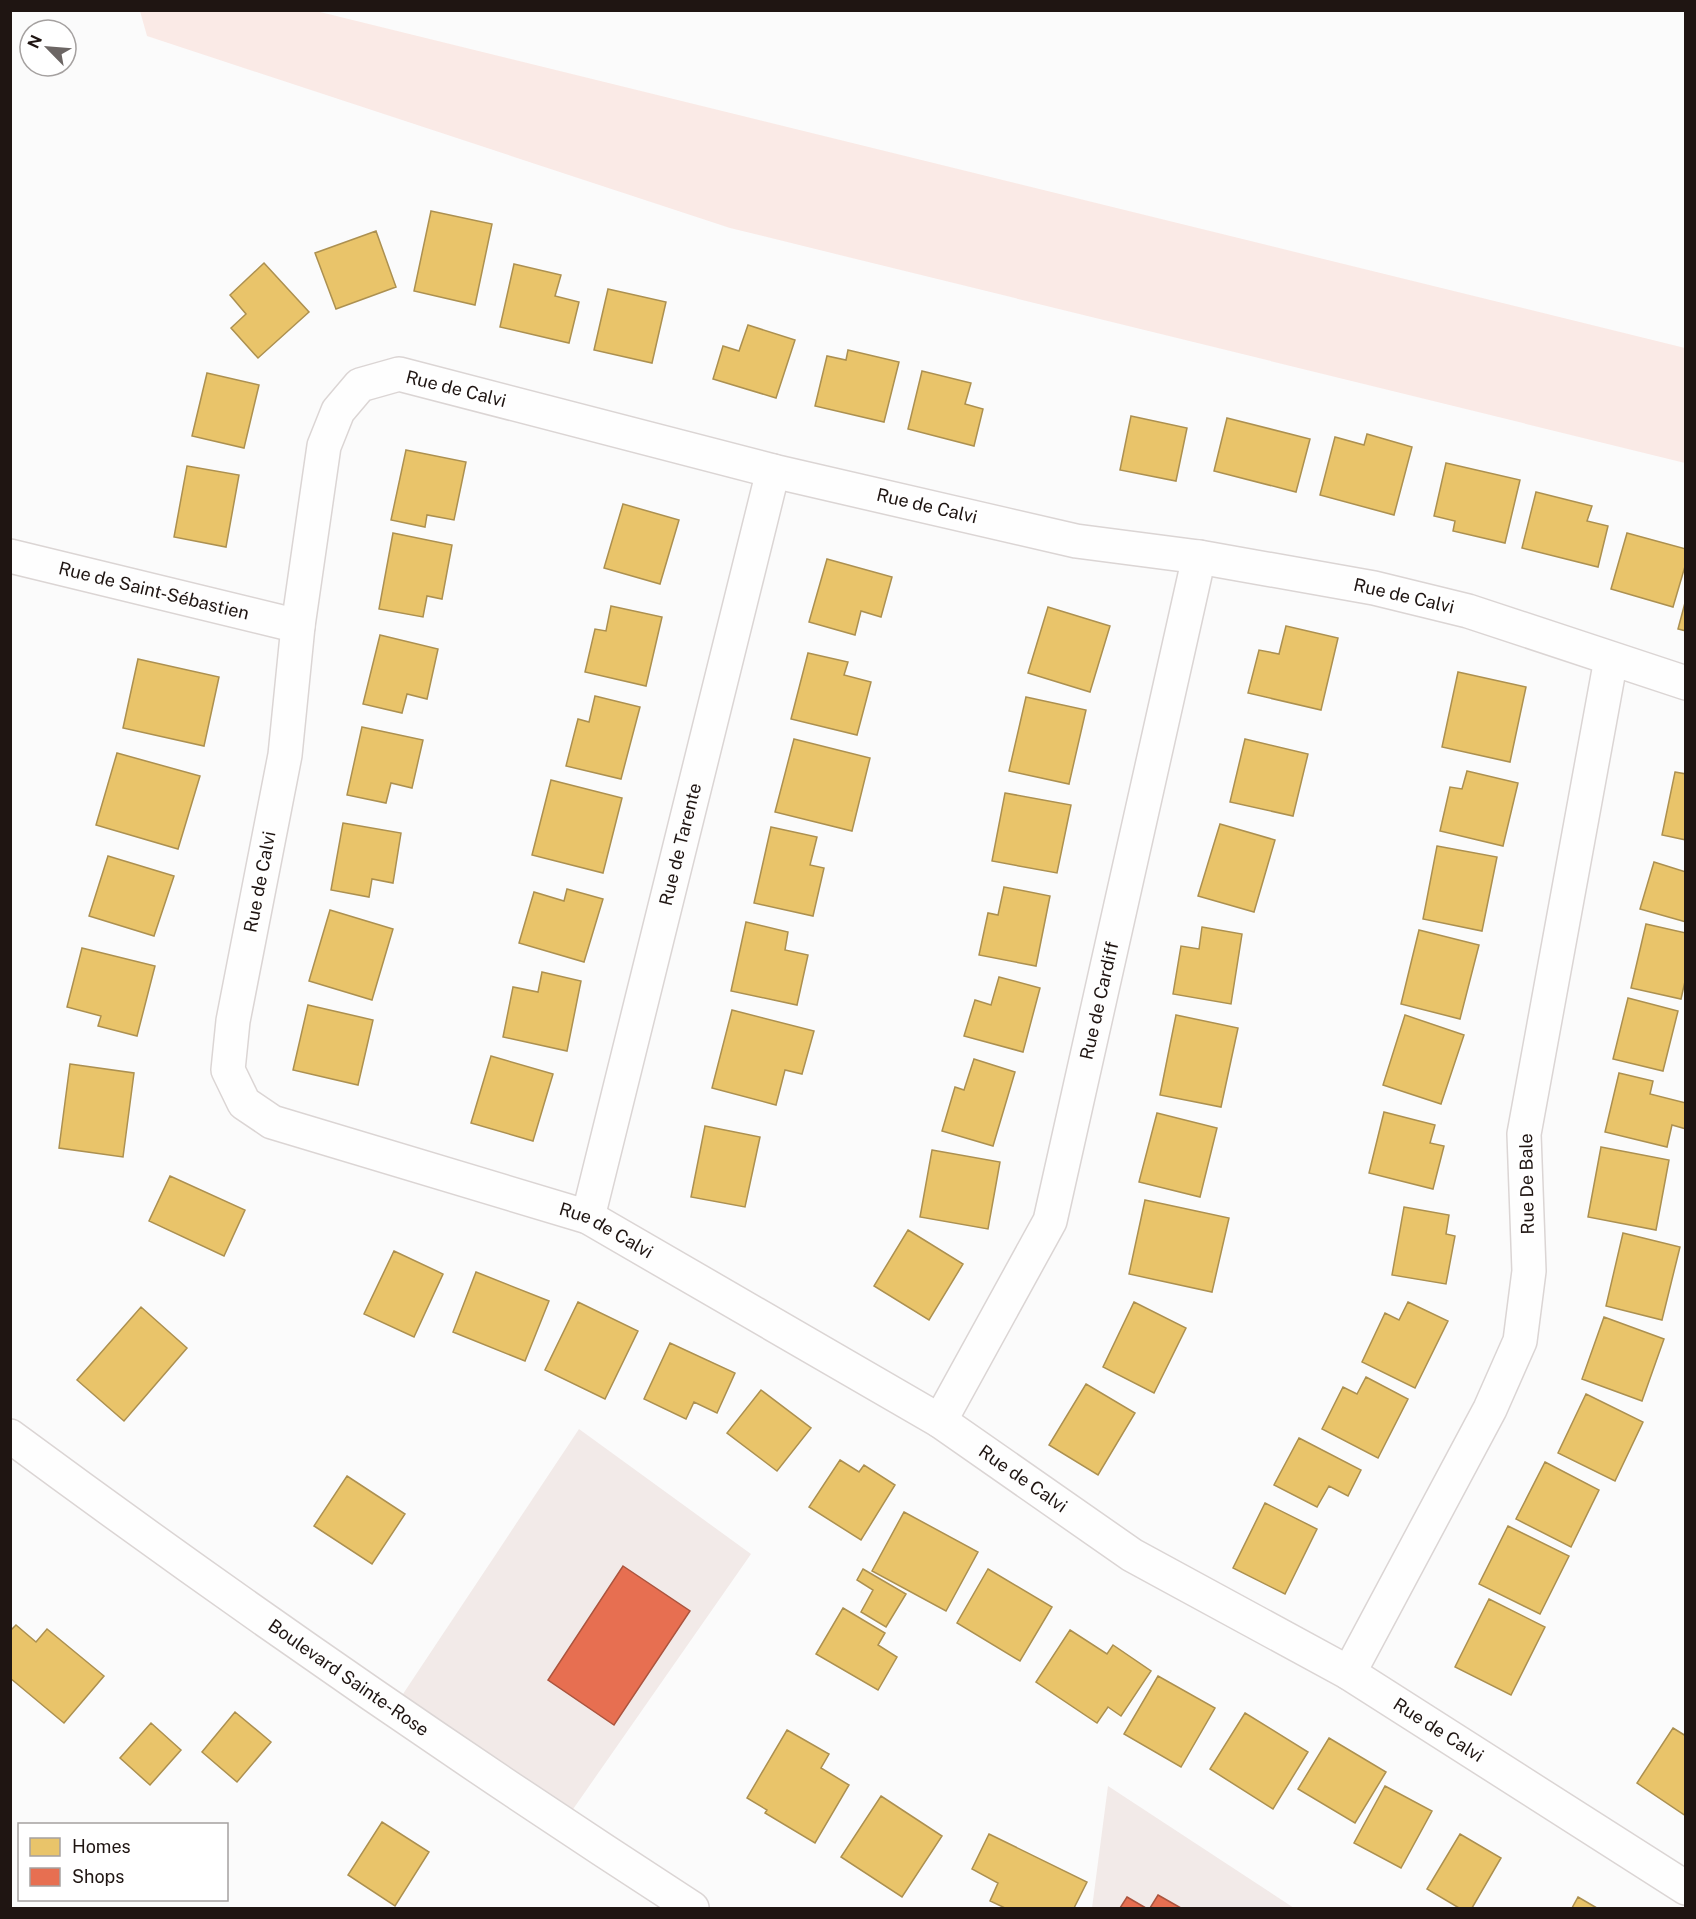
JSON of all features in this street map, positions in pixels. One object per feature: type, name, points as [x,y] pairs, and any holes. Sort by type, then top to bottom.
[{"type":"street","name":"Rue de Calvi","points":[[1686,683],[1468,610],[1374,588],[1199,557],[1076,541],[773,471],[399,374],[360,385],[338,411],[324,446],[297,626],[285,755],[233,1021],[228,1070],[244,1103],[272,1122],[588,1217],[940,1421],[1132,1554],[1349,1673],[1686,1888]]},
{"type":"street","name":"Rue de Tarente","points":[[588,1217],[773,471]]},
{"type":"street","name":"Rue de Saint-Sébastien","points":[[10,556],[297,626]]},
{"type":"street","name":"Rue de Cardiff","points":[[940,1421],[1050,1221],[1199,557]]},
{"type":"street","name":"Rue De Bale","points":[[1349,1673],[1490,1409],[1520,1341],[1529,1271],[1524,1134],[1611,659]]},
{"type":"street","name":"Boulevard Sainte-Rose","points":[[10,1436],[109,1509],[368,1691],[585,1839],[692,1908]]},
{"type":"shaded area","points":[[140,11],[316,11],[1685,348],[1685,463],[730,228],[147,36]]},
{"type":"shaded area","points":[[579,1429],[751,1554],[569,1815],[401,1697]]},
{"type":"shaded area","points":[[1108,1786],[1294,1908],[1092,1908]]},
{"type":"building: Homes","points":[[431,211],[492,224],[475,305],[414,291]]},
{"type":"building: Homes","points":[[376,231],[396,287],[336,309],[315,253]]},
{"type":"building: Homes","points":[[264,263],[309,312],[258,358],[231,328],[246,314],[230,295]]},
{"type":"building: Homes","points":[[514,264],[561,275],[555,296],[579,302],[569,343],[500,327]]},
{"type":"building: Homes","points":[[608,289],[666,302],[652,363],[594,350]]},
{"type":"building: Homes","points":[[748,325],[795,340],[776,398],[713,379],[723,346],[739,351]]},
{"type":"building: Homes","points":[[848,350],[899,362],[884,422],[815,406],[827,356],[846,360]]},
{"type":"building: Homes","points":[[922,371],[971,383],[965,404],[983,409],[974,446],[908,429]]},
{"type":"building: Homes","points":[[207,373],[259,385],[244,448],[192,436]]},
{"type":"building: Homes","points":[[1131,416],[1187,428],[1176,481],[1120,470]]},
{"type":"building: Homes","points":[[1227,418],[1310,439],[1296,492],[1214,471]]},
{"type":"building: Homes","points":[[1367,434],[1412,447],[1394,515],[1320,495],[1335,437],[1364,445]]},
{"type":"building: Homes","points":[[406,450],[466,462],[454,520],[427,515],[425,527],[391,520]]},
{"type":"building: Homes","points":[[1446,463],[1520,480],[1505,543],[1453,531],[1455,521],[1434,516]]},
{"type":"building: Homes","points":[[187,466],[239,475],[226,547],[174,537]]},
{"type":"building: Homes","points":[[1536,492],[1592,506],[1587,521],[1608,526],[1598,567],[1522,548]]},
{"type":"building: Homes","points":[[623,504],[679,520],[660,584],[604,568]]},
{"type":"building: Homes","points":[[393,533],[452,545],[442,599],[427,596],[423,617],[379,609]]},
{"type":"building: Homes","points":[[1627,533],[1686,549],[1686,563],[1673,607],[1611,589]]},
{"type":"building: Homes","points":[[827,559],[892,577],[881,617],[861,611],[855,635],[809,622]]},
{"type":"building: Homes","points":[[1686,599],[1686,631],[1678,629]]},
{"type":"building: Homes","points":[[611,606],[662,617],[646,686],[585,672],[595,629],[606,631]]},
{"type":"building: Homes","points":[[1048,607],[1110,626],[1090,692],[1028,673]]},
{"type":"building: Homes","points":[[1286,626],[1338,638],[1321,710],[1248,693],[1259,650],[1279,654]]},
{"type":"building: Homes","points":[[380,635],[438,649],[427,699],[407,694],[402,713],[363,704]]},
{"type":"building: Homes","points":[[808,653],[848,662],[844,675],[871,682],[857,735],[791,719]]},
{"type":"building: Homes","points":[[138,659],[219,677],[204,746],[123,728]]},
{"type":"building: Homes","points":[[1458,672],[1526,687],[1510,762],[1442,747]]},
{"type":"building: Homes","points":[[595,696],[640,707],[621,779],[566,766],[578,719],[589,722]]},
{"type":"building: Homes","points":[[1026,697],[1086,710],[1069,784],[1009,771]]},
{"type":"building: Homes","points":[[362,727],[423,740],[412,788],[391,783],[386,803],[347,795]]},
{"type":"building: Homes","points":[[794,739],[870,758],[852,831],[775,812]]},
{"type":"building: Homes","points":[[1245,739],[1308,754],[1293,816],[1230,802]]},
{"type":"building: Homes","points":[[117,753],[200,776],[178,849],[96,825]]},
{"type":"building: Homes","points":[[1467,771],[1518,783],[1503,846],[1440,831],[1450,787],[1462,789]]},
{"type":"building: Homes","points":[[1675,772],[1686,774],[1686,840],[1662,835]]},
{"type":"building: Homes","points":[[551,780],[622,798],[603,873],[532,855]]},
{"type":"building: Homes","points":[[1005,793],[1071,805],[1057,873],[992,861]]},
{"type":"building: Homes","points":[[343,823],[401,833],[393,883],[372,879],[369,897],[331,890]]},
{"type":"building: Homes","points":[[1220,824],[1275,840],[1254,912],[1198,896]]},
{"type":"building: Homes","points":[[771,827],[817,837],[810,865],[824,868],[813,916],[754,903]]},
{"type":"building: Homes","points":[[1437,846],[1497,857],[1482,931],[1423,919]]},
{"type":"building: Homes","points":[[108,856],[174,876],[154,936],[89,916]]},
{"type":"building: Homes","points":[[1654,862],[1686,872],[1686,922],[1640,909]]},
{"type":"building: Homes","points":[[1004,887],[1050,896],[1036,966],[979,955],[988,913],[998,915]]},
{"type":"building: Homes","points":[[567,889],[603,899],[584,962],[519,943],[534,892],[564,901]]},
{"type":"building: Homes","points":[[330,910],[393,929],[372,1000],[309,981]]},
{"type":"building: Homes","points":[[746,922],[788,932],[785,950],[808,955],[797,1005],[731,991]]},
{"type":"building: Homes","points":[[1646,924],[1686,933],[1686,977],[1681,999],[1631,988]]},
{"type":"building: Homes","points":[[1202,927],[1242,934],[1231,1004],[1173,994],[1181,946],[1199,949]]},
{"type":"building: Homes","points":[[1419,930],[1479,945],[1460,1019],[1401,1004]]},
{"type":"building: Homes","points":[[82,948],[155,966],[137,1036],[98,1026],[101,1016],[67,1007]]},
{"type":"building: Homes","points":[[542,972],[581,981],[567,1051],[503,1037],[513,987],[538,992]]},
{"type":"building: Homes","points":[[999,977],[1040,988],[1023,1052],[964,1036],[975,1000],[991,1005]]},
{"type":"building: Homes","points":[[1628,998],[1678,1011],[1663,1071],[1613,1059]]},
{"type":"building: Homes","points":[[308,1005],[373,1020],[358,1085],[293,1070]]},
{"type":"building: Homes","points":[[732,1010],[814,1031],[802,1074],[785,1070],[776,1105],[712,1088]]},
{"type":"building: Homes","points":[[1176,1015],[1238,1028],[1221,1107],[1160,1095]]},
{"type":"building: Homes","points":[[1405,1015],[1464,1035],[1441,1104],[1383,1085]]},
{"type":"building: Homes","points":[[491,1056],[553,1074],[533,1141],[471,1123]]},
{"type":"building: Homes","points":[[974,1059],[1015,1072],[993,1146],[942,1131],[955,1087],[964,1090]]},
{"type":"building: Homes","points":[[70,1064],[134,1073],[123,1157],[59,1148]]},
{"type":"building: Homes","points":[[1619,1073],[1653,1081],[1650,1094],[1686,1103],[1686,1129],[1672,1125],[1667,1147],[1605,1132]]},
{"type":"building: Homes","points":[[1384,1112],[1435,1125],[1430,1143],[1444,1146],[1433,1189],[1369,1173]]},
{"type":"building: Homes","points":[[1157,1113],[1217,1128],[1200,1197],[1139,1182]]},
{"type":"building: Homes","points":[[705,1126],[760,1137],[745,1207],[691,1197]]},
{"type":"building: Homes","points":[[1601,1147],[1669,1160],[1656,1230],[1588,1217]]},
{"type":"building: Homes","points":[[932,1150],[1000,1162],[988,1229],[920,1217]]},
{"type":"building: Homes","points":[[170,1176],[245,1210],[224,1256],[149,1221]]},
{"type":"building: Homes","points":[[1145,1200],[1229,1218],[1212,1292],[1129,1274]]},
{"type":"building: Homes","points":[[1404,1207],[1449,1215],[1446,1234],[1455,1236],[1446,1284],[1392,1275]]},
{"type":"building: Homes","points":[[908,1230],[963,1264],[929,1320],[874,1286]]},
{"type":"building: Homes","points":[[1623,1233],[1680,1247],[1662,1320],[1606,1306]]},
{"type":"building: Homes","points":[[394,1251],[443,1274],[414,1337],[364,1314]]},
{"type":"building: Homes","points":[[476,1272],[549,1301],[525,1361],[453,1332]]},
{"type":"building: Homes","points":[[578,1302],[638,1331],[605,1399],[545,1370]]},
{"type":"building: Homes","points":[[1134,1302],[1186,1328],[1154,1393],[1103,1367]]},
{"type":"building: Homes","points":[[1408,1302],[1448,1321],[1415,1388],[1362,1362],[1385,1313],[1399,1320]]},
{"type":"building: Homes","points":[[141,1307],[187,1348],[124,1421],[77,1380]]},
{"type":"building: Homes","points":[[1604,1317],[1664,1339],[1642,1401],[1582,1379]]},
{"type":"building: Homes","points":[[670,1343],[735,1373],[717,1413],[694,1402],[686,1419],[644,1399]]},
{"type":"building: Homes","points":[[1366,1377],[1408,1399],[1378,1458],[1322,1429],[1343,1387],[1357,1394]]},
{"type":"building: Homes","points":[[1086,1384],[1135,1413],[1098,1475],[1049,1445]]},
{"type":"building: Homes","points":[[761,1390],[811,1428],[777,1471],[727,1433]]},
{"type":"building: Homes","points":[[1586,1394],[1643,1422],[1615,1481],[1558,1453]]},
{"type":"building: Homes","points":[[1299,1438],[1361,1470],[1348,1496],[1329,1486],[1317,1507],[1274,1485]]},
{"type":"building: Homes","points":[[840,1460],[859,1472],[864,1465],[895,1485],[861,1540],[809,1507]]},
{"type":"building: Homes","points":[[1545,1462],[1599,1490],[1571,1547],[1516,1519]]},
{"type":"building: Homes","points":[[347,1476],[405,1514],[372,1564],[314,1526]]},
{"type":"building: Homes","points":[[1265,1503],[1317,1529],[1285,1594],[1233,1568]]},
{"type":"building: Homes","points":[[904,1512],[978,1552],[946,1611],[872,1571]]},
{"type":"building: Homes","points":[[1508,1526],[1569,1556],[1540,1614],[1479,1584]]},
{"type":"building: Homes","points":[[863,1569],[906,1594],[886,1627],[861,1612],[873,1590],[857,1580]]},
{"type":"building: Homes","points":[[988,1569],[1052,1607],[1020,1661],[957,1623]]},
{"type":"building: Homes","points":[[1489,1599],[1545,1627],[1511,1695],[1455,1667]]},
{"type":"building: Homes","points":[[843,1608],[885,1633],[878,1645],[897,1657],[878,1690],[816,1654]]},
{"type":"building: Homes","points":[[16,1625],[36,1642],[47,1629],[104,1676],[64,1723],[10,1678],[10,1631]]},
{"type":"building: Homes","points":[[1070,1630],[1107,1654],[1113,1645],[1151,1671],[1121,1716],[1108,1707],[1097,1723],[1036,1682]]},
{"type":"building: Homes","points":[[1158,1676],[1215,1708],[1181,1767],[1124,1734]]},
{"type":"building: Homes","points":[[235,1712],[271,1742],[237,1782],[202,1752]]},
{"type":"building: Homes","points":[[1245,1713],[1308,1752],[1273,1809],[1210,1769]]},
{"type":"building: Homes","points":[[151,1723],[181,1750],[150,1785],[120,1758]]},
{"type":"building: Homes","points":[[1673,1728],[1686,1736],[1686,1816],[1637,1783]]},
{"type":"building: Homes","points":[[787,1730],[829,1754],[821,1768],[849,1785],[815,1843],[765,1813],[767,1810],[747,1798]]},
{"type":"building: Homes","points":[[1329,1738],[1386,1772],[1355,1823],[1298,1789]]},
{"type":"building: Homes","points":[[1385,1786],[1432,1811],[1401,1868],[1354,1843]]},
{"type":"building: Homes","points":[[881,1796],[942,1836],[902,1897],[841,1857]]},
{"type":"building: Homes","points":[[382,1822],[429,1852],[395,1906],[348,1875]]},
{"type":"building: Homes","points":[[989,1834],[1087,1882],[1074,1908],[1005,1908],[990,1901],[998,1883],[972,1869]]},
{"type":"building: Homes","points":[[1460,1834],[1501,1858],[1472,1908],[1459,1908],[1427,1889]]},
{"type":"building: Homes","points":[[1578,1897],[1597,1908],[1572,1908]]},
{"type":"building: Shops","points":[[623,1566],[690,1611],[614,1725],[548,1680]]},
{"type":"building: Shops","points":[[1158,1895],[1181,1908],[1150,1908]]},
{"type":"building: Shops","points":[[1127,1897],[1146,1908],[1120,1908]]}]
